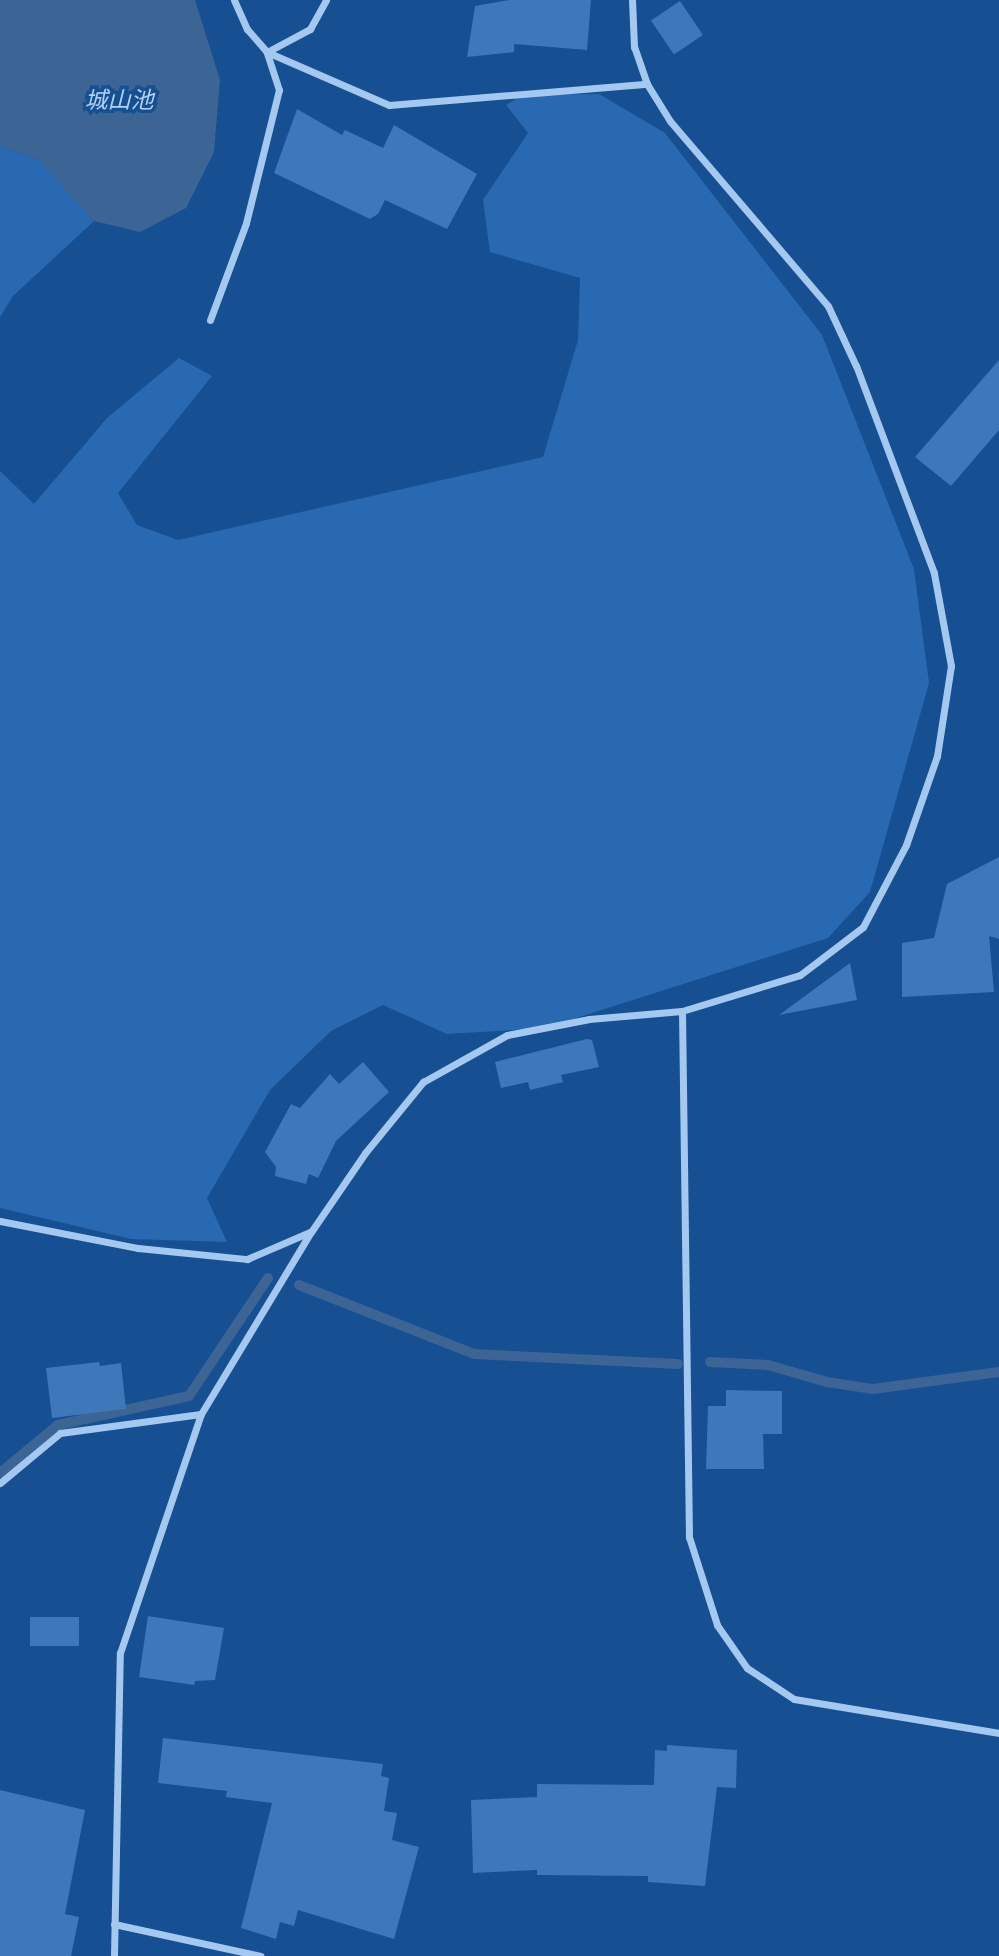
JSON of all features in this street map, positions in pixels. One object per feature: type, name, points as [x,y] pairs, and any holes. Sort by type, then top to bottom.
[{"type":"street","points":[[210,320],[246,223],[279,90],[267,52],[247,29],[234,0]]},
{"type":"street","points":[[267,52],[310,29],[326,0]]},
{"type":"street","points":[[114,1956],[121,1653],[201,1414],[311,1231],[365,1153],[423,1082],[507,1035],[589,1019],[681,1012],[800,975],[863,927],[906,845],[937,756],[951,666],[934,573],[856,366],[828,306],[670,121],[647,84],[634,47],[632,0]]},
{"type":"street","points":[[267,52],[389,105],[647,84]]},
{"type":"street","points":[[681,1012],[689,1537],[717,1625],[747,1668],[794,1699],[999,1733]]},
{"type":"street","points":[[0,1221],[138,1248],[247,1259],[311,1231]]},
{"type":"street","points":[[0,1483],[60,1433],[201,1414]]},
{"type":"street","points":[[114,1924],[261,1956]]},
{"type":"shaded area","points":[[599,94],[665,133],[822,335],[914,569],[929,683],[870,892],[828,938],[545,1028],[447,1034],[383,1005],[331,1031],[270,1090],[207,1198],[227,1242],[131,1239],[0,1208],[0,471],[34,504],[107,418],[179,358],[212,376],[118,493],[137,525],[178,540],[543,457],[578,340],[580,278],[490,252],[483,200],[528,133],[506,105],[523,95]]},
{"type":"shaded area","points":[[0,146],[38,159],[94,221],[13,296],[0,317]]},
{"type":"water","name":"城山池","points":[[0,0],[195,0],[220,80],[214,152],[186,208],[140,232],[94,221],[38,159],[0,146]]},
{"type":"building","points":[[509,0],[591,0],[587,50],[514,44],[514,52],[467,57],[475,6]]},
{"type":"building","points":[[680,1],[703,35],[674,55],[651,21]]},
{"type":"building","points":[[297,109],[342,135],[345,130],[383,148],[394,125],[477,174],[447,229],[385,200],[378,214],[370,219],[274,173]]},
{"type":"building","points":[[999,360],[999,430],[951,486],[915,457]]},
{"type":"building","points":[[999,857],[999,939],[989,936],[994,992],[902,997],[902,943],[934,938],[947,884]]},
{"type":"building","points":[[850,963],[857,1000],[779,1015]]},
{"type":"building","points":[[592,1040],[599,1067],[561,1075],[563,1082],[530,1090],[528,1082],[501,1088],[495,1062]]},
{"type":"building","points":[[363,1062],[389,1092],[336,1141],[318,1178],[309,1174],[306,1184],[275,1176],[276,1167],[265,1152],[291,1104],[300,1108],[330,1074],[339,1084]]},
{"type":"building","points":[[99,1362],[100,1366],[121,1363],[126,1409],[52,1418],[46,1368]]},
{"type":"building","points":[[726,1390],[782,1391],[782,1434],[763,1434],[764,1469],[706,1469],[708,1406],[726,1406]]},
{"type":"building","points":[[148,1616],[224,1628],[215,1680],[195,1681],[194,1685],[139,1677]]},
{"type":"building","points":[[30,1617],[79,1617],[79,1646],[30,1646]]},
{"type":"building","points":[[163,1738],[383,1764],[381,1776],[389,1778],[384,1811],[397,1813],[392,1840],[419,1847],[394,1939],[298,1910],[294,1926],[280,1922],[276,1939],[241,1928],[272,1803],[226,1797],[227,1791],[158,1783]]},
{"type":"building","points":[[667,1745],[737,1750],[736,1788],[717,1787],[705,1886],[648,1882],[648,1876],[537,1875],[537,1870],[473,1873],[471,1800],[537,1797],[537,1784],[654,1785],[655,1750],[667,1751]]},
{"type":"building","points":[[0,1790],[85,1810],[65,1914],[79,1917],[71,1956],[0,1956]]},
{"type":"waterway","points":[[0,1473],[58,1425],[189,1396],[268,1278]]},
{"type":"waterway","points":[[299,1285],[474,1354],[678,1364]]},
{"type":"waterway","points":[[710,1362],[768,1365],[827,1382],[873,1389],[999,1372]]}]
